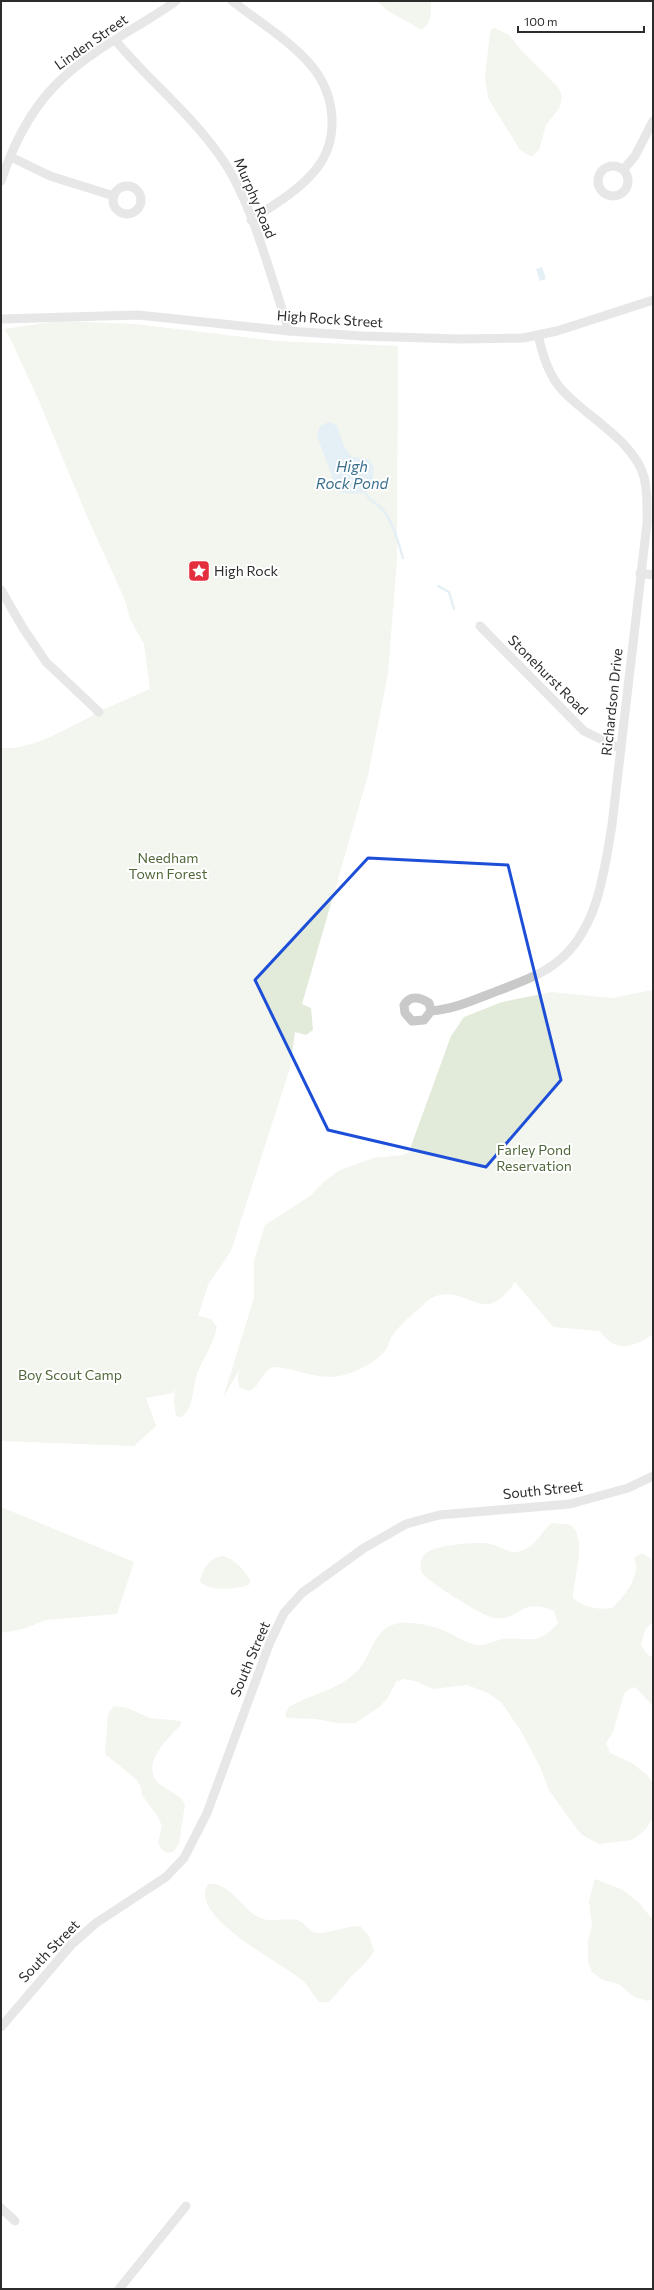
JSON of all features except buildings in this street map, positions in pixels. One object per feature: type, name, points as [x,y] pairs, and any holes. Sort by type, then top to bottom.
[{"type":"street","name":"Linden Street","points":[[2,175],[33,113],[51,89],[74,68],[176,1]]},
{"type":"street","points":[[232,1],[292,46],[310,64],[323,82],[330,102],[333,121],[332,133],[328,146],[312,174],[294,191],[251,220]]},
{"type":"street","name":"Murphy Road","points":[[116,41],[181,108],[211,143],[230,172],[251,220],[289,331]]},
{"type":"street","points":[[624,169],[634,156],[653,121]]},
{"type":"street","points":[[10,157],[50,176],[114,196]]},
{"type":"street","name":"High Rock Street","points":[[1,319],[138,315],[289,331],[419,338],[523,338],[538,335],[653,300]]},
{"type":"street","name":"Richardson Drive","points":[[431,1011],[452,1008],[538,974],[558,962],[580,938],[595,904],[604,871],[621,749],[640,573],[647,523],[647,496],[644,476],[621,440],[562,390],[551,374],[538,335]]},
{"type":"street","points":[[640,573],[653,575]]},
{"type":"street","points":[[1,590],[23,628],[46,662],[99,712]]},
{"type":"street","name":"Stonehurst Road","points":[[480,626],[584,731],[621,749]]},
{"type":"street","name":"South Street","points":[[1,2028],[72,1944],[96,1923],[166,1877],[187,1852],[207,1812],[270,1642],[284,1613],[302,1593],[364,1548],[406,1524],[439,1515],[570,1504],[628,1488],[653,1476]]},
{"type":"street","points":[[119,2289],[186,2206]]},
{"type":"street","points":[[1,2208],[15,2221]]},
{"type":"highlighted area","points":[[368,858],[508,865],[561,1080],[486,1167],[328,1130],[255,980]]},
{"type":"green space","points":[[377,1],[431,1],[431,13],[428,24],[422,30],[388,11]]},
{"type":"green space","points":[[495,28],[509,35],[522,51],[558,87],[562,96],[560,107],[546,125],[539,150],[532,156],[520,150],[488,98],[485,77],[490,33],[492,29]]},
{"type":"green space","name":"Needham Town Forest","points":[[59,321],[135,324],[276,341],[398,346],[397,560],[388,673],[368,775],[302,1004],[311,1008],[313,1030],[306,1035],[295,1032],[290,1068],[231,1251],[208,1285],[198,1316],[211,1319],[217,1327],[199,1369],[189,1408],[181,1417],[176,1416],[174,1402],[175,1388],[173,1393],[146,1398],[156,1426],[134,1446],[1,1441],[1,748],[25,746],[49,738],[94,715],[93,714],[150,689],[144,644],[130,619],[125,600],[86,514],[39,401],[11,340],[4,329]]},
{"type":"green space","name":"Farley Pond Reservation","points":[[653,990],[652,1335],[638,1343],[624,1346],[612,1343],[600,1331],[553,1327],[515,1282],[504,1296],[494,1302],[485,1304],[448,1294],[431,1298],[398,1329],[381,1355],[371,1363],[355,1371],[334,1377],[325,1377],[290,1369],[272,1367],[265,1373],[256,1386],[249,1391],[239,1387],[238,1376],[240,1369],[223,1398],[254,1298],[254,1261],[265,1225],[310,1196],[326,1180],[340,1170],[374,1158],[403,1155],[411,1151],[411,1146],[451,1036],[464,1017],[502,1002],[552,992],[611,998]]},
{"type":"green space","points":[[1,1507],[134,1562],[117,1614],[46,1620],[23,1629],[1,1633]]},
{"type":"green space","points":[[552,1523],[571,1525],[576,1531],[579,1549],[573,1598],[586,1606],[602,1609],[612,1608],[622,1598],[634,1578],[636,1564],[634,1558],[642,1553],[653,1560],[653,1621],[645,1630],[641,1645],[647,1654],[653,1658],[653,1706],[635,1687],[629,1689],[624,1694],[613,1732],[606,1743],[610,1753],[632,1763],[647,1775],[653,1783],[653,1818],[645,1830],[632,1840],[599,1844],[582,1835],[549,1790],[540,1767],[521,1731],[501,1702],[488,1693],[467,1685],[433,1689],[415,1681],[404,1679],[396,1682],[387,1699],[378,1708],[355,1723],[338,1723],[315,1719],[287,1718],[285,1714],[289,1707],[297,1702],[334,1687],[351,1677],[363,1663],[379,1635],[392,1625],[413,1623],[426,1625],[445,1631],[466,1642],[476,1645],[511,1638],[538,1638],[551,1631],[558,1623],[554,1611],[533,1606],[503,1618],[488,1616],[434,1584],[423,1574],[421,1561],[423,1556],[430,1551],[466,1543],[484,1543],[512,1552],[521,1551],[531,1546]]},
{"type":"green space","points":[[222,1556],[231,1559],[241,1568],[250,1580],[249,1585],[223,1589],[209,1587],[200,1581],[207,1565],[217,1557]]},
{"type":"green space","points":[[114,1706],[127,1708],[150,1718],[181,1721],[181,1725],[158,1751],[152,1768],[153,1776],[158,1783],[176,1795],[185,1804],[179,1844],[173,1852],[167,1853],[162,1850],[158,1843],[162,1826],[158,1817],[142,1795],[141,1787],[136,1779],[105,1754],[108,1714]]},
{"type":"green space","points":[[595,1879],[623,1890],[639,1903],[653,1920],[653,1998],[648,2001],[634,1997],[619,1984],[603,1980],[592,1972],[588,1962],[588,1942],[592,1926],[589,1901]]},
{"type":"green space","points":[[208,1884],[216,1884],[229,1891],[252,1913],[263,1919],[297,1920],[316,1933],[360,1926],[369,1936],[374,1951],[329,2002],[319,2002],[302,1980],[240,1938],[211,1911],[205,1897]]},
{"type":"water","points":[[542,267],[546,279],[540,281],[536,269]]},
{"type":"water","name":"High Rock Pond","points":[[329,422],[337,426],[344,446],[352,457],[368,459],[374,467],[372,487],[365,492],[340,492],[336,487],[317,436],[320,426]]},
{"type":"waterway","points":[[365,492],[370,500],[381,508],[389,519],[395,532],[403,558]]},
{"type":"waterway","points":[[438,586],[449,592],[454,609]]},
{"type":"place","name":"High Rock","points":[[199,571]]},
{"type":"park label","name":"Boy Scout Camp","points":[[70,1375]]}]
